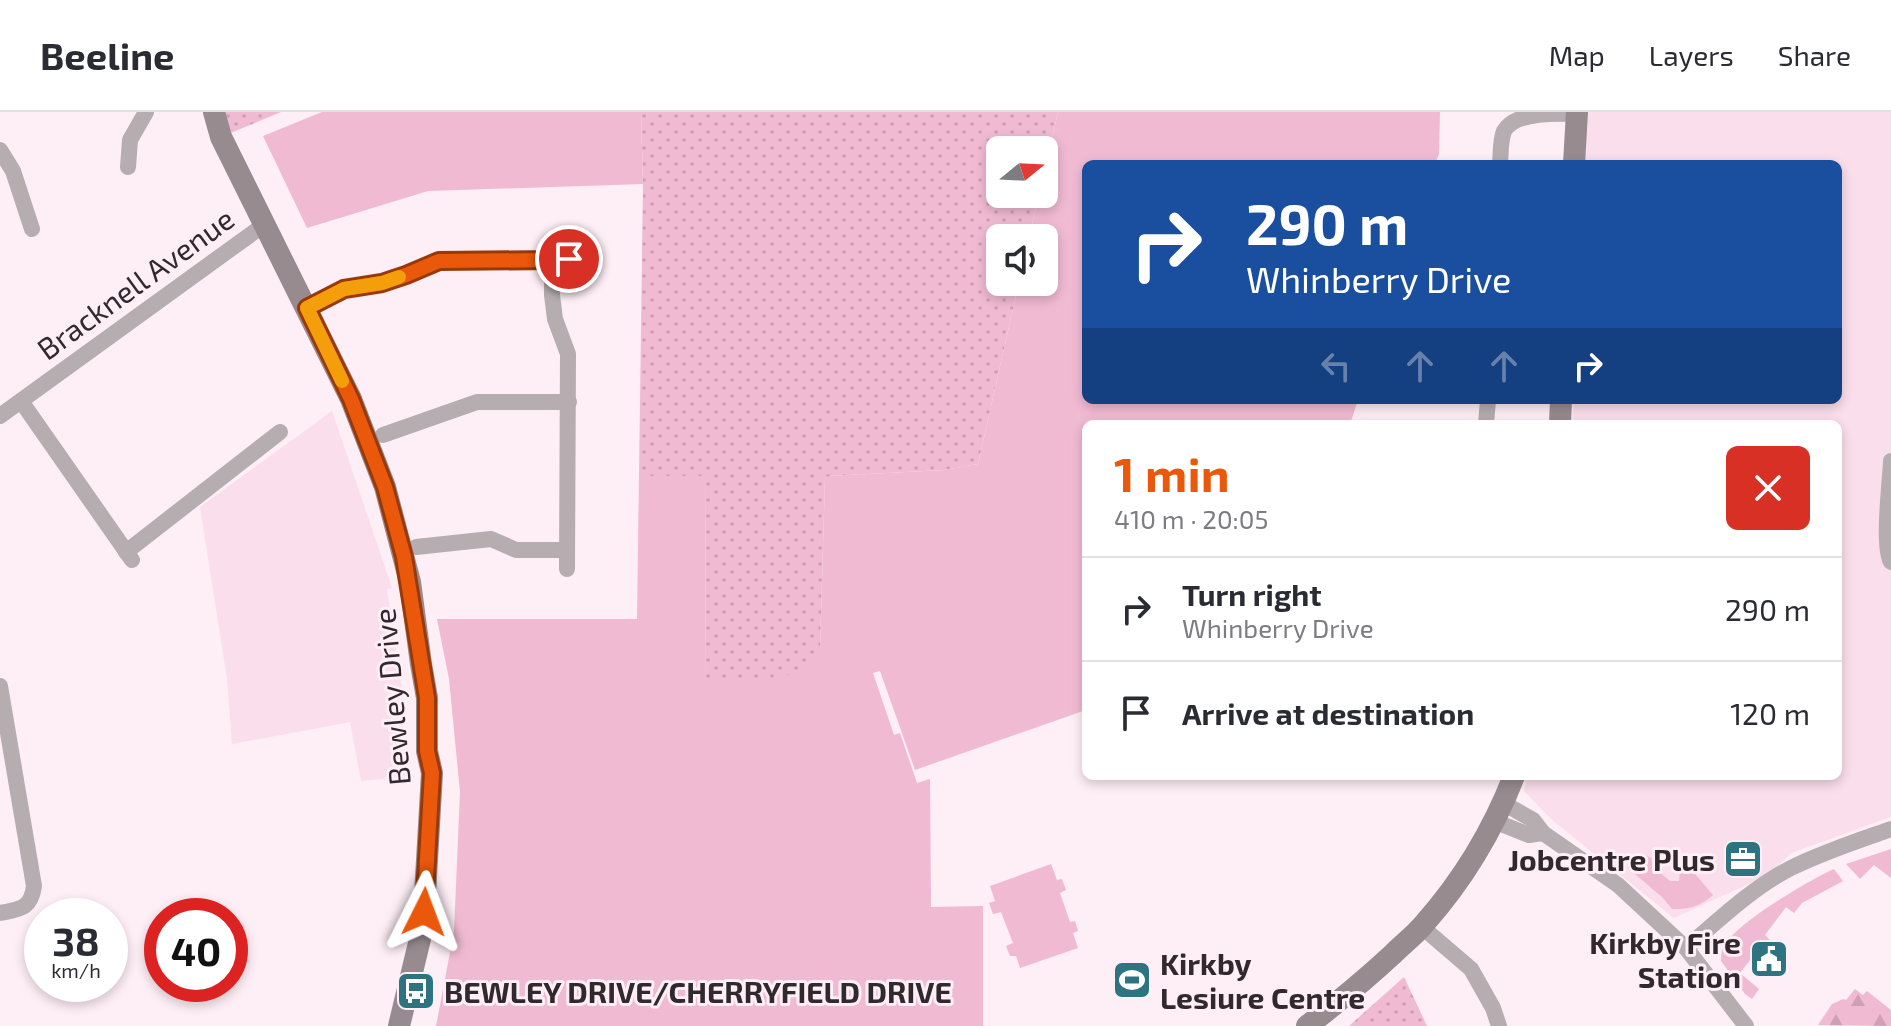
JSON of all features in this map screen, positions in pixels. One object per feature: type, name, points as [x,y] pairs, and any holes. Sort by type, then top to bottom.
[{"type":"street","points":[[128,167],[130,140],[146,112]]},
{"type":"street","name":"Bewley Drive","points":[[214,112],[221,137],[351,399],[385,487],[410,582],[427,698],[427,751],[432,773],[424,912],[399,1026]]},
{"type":"street","points":[[1500,160],[1504,131],[1512,115],[1532,112],[1576,113],[1574,160]]},
{"type":"street","points":[[0,150],[13,171],[32,229]]},
{"type":"street","name":"Bracknell Avenue","points":[[0,416],[265,224]]},
{"type":"street","points":[[307,308],[344,289],[382,283],[439,261],[560,260],[552,295],[555,319],[568,354],[567,569]]},
{"type":"street","points":[[21,401],[129,556],[280,432]]},
{"type":"street","points":[[383,435],[477,402],[569,402]]},
{"type":"street","points":[[1891,461],[1886,540],[1891,562]]},
{"type":"street","points":[[416,547],[491,539],[516,550],[567,550]]},
{"type":"street","points":[[0,686],[34,886],[33,896],[21,909],[0,913]]},
{"type":"street","points":[[1307,1026],[1361,984],[1422,927],[1464,871],[1499,812],[1512,780]]},
{"type":"street","points":[[1499,812],[1529,835],[1543,833],[1618,885],[1686,948],[1746,1026]]},
{"type":"street","points":[[1686,948],[1730,910],[1790,869],[1891,829]]},
{"type":"street","points":[[1422,927],[1471,969],[1493,1008],[1499,1026]]},
{"type":"shaded area","points":[[1586,112],[1891,112],[1891,817],[1791,853],[1768,875],[1674,918],[1551,819],[1524,791],[1526,780],[1842,780],[1842,420],[1573,420],[1574,404],[1842,404],[1842,160],[1583,160]]},
{"type":"shaded area","points":[[332,411],[392,588],[387,589],[402,691],[406,777],[361,781],[350,722],[232,744],[227,679],[200,507]]},
{"type":"green space","points":[[214,112],[281,112],[221,137]]},
{"type":"green space","points":[[322,112],[641,112],[643,184],[428,191],[307,228],[263,136]]},
{"type":"green space","points":[[641,112],[1058,112],[1053,136],[986,136],[986,208],[1036,208],[1032,224],[986,224],[986,296],[1016,296],[978,464],[944,470],[825,478],[820,652],[812,665],[791,674],[762,679],[706,681],[705,476],[639,476]]},
{"type":"green space","points":[[1058,112],[1440,112],[1437,160],[1082,160],[1082,404],[1357,404],[1351,420],[1082,420],[1082,711],[915,770],[880,671],[873,673],[894,735],[900,733],[917,783],[930,779],[931,907],[983,906],[983,1026],[436,1026],[454,931],[460,792],[449,679],[437,619],[637,619],[639,476],[705,476],[706,681],[820,649],[825,478],[944,470],[978,464],[1016,296],[1058,296],[1058,224],[1032,224],[1036,208],[1058,208],[1058,136],[1053,136]]},
{"type":"green space","points":[[1891,849],[1891,878],[1874,865],[1860,879],[1846,864]]},
{"type":"green space","points":[[1644,854],[1653,859],[1659,872],[1670,881],[1679,881],[1684,861],[1713,895],[1694,906],[1672,909],[1628,868],[1632,858]]},
{"type":"green space","points":[[1051,864],[1057,880],[1062,879],[1066,890],[1060,893],[1070,922],[1075,921],[1078,931],[1073,933],[1078,948],[1020,968],[1016,956],[1010,956],[1006,946],[1013,943],[1001,912],[993,914],[989,903],[995,901],[990,886]]},
{"type":"green space","points":[[1834,869],[1843,881],[1802,903],[1794,913],[1786,907],[1765,935],[1772,942],[1763,954],[1758,950],[1740,973],[1759,989],[1752,999],[1721,961],[1723,948],[1756,916]]},
{"type":"green space","points":[[1404,977],[1427,1026],[1349,1026]]},
{"type":"green space","points":[[1855,989],[1863,995],[1867,991],[1891,1010],[1891,1026],[1818,1025],[1832,1004],[1846,1000]]},
{"type":"slow traffic","points":[[342,381],[307,308],[344,289],[399,277]]},
{"type":"place","name":"Jobcentre Plus","points":[[1743,859]]},
{"type":"place","name":"Kirkby Fire Station","points":[[1769,959]]},
{"type":"place","name":"Kirkby Lesiure Centre","points":[[1132,980]]},
{"type":"place","name":"BEWLEY DRIVE/CHERRYFIELD DRIVE","points":[[416,991]]},
{"type":"route","points":[[424,912],[432,773],[427,751],[427,698],[410,582],[385,487],[351,399],[307,308],[344,289],[382,283],[439,261],[569,259]]}]
